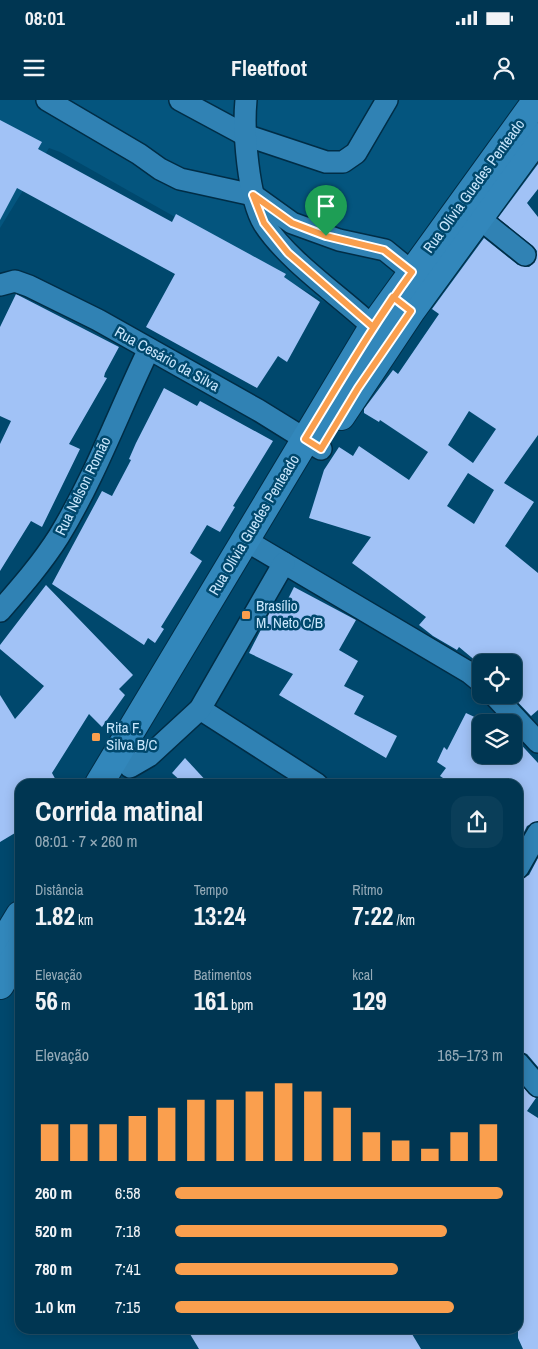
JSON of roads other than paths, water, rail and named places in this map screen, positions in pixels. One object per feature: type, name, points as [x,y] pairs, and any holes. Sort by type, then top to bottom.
[{"type":"main road","name":"Rua Olívia Guedes Penteado","points":[[313,444],[358,388],[402,304],[412,272],[537,100]]},
{"type":"main road","name":"Rua Olívia Guedes Penteado","points":[[125,775],[253,545],[313,444],[373,327],[402,304],[478,218],[538,137]]},
{"type":"main road","name":"Rua Olívia Guedes Penteado","points":[[102,779],[253,545]]},
{"type":"main road","points":[[0,985],[8,948],[15,929]]},
{"type":"street","points":[[48,100],[160,169],[180,179],[253,195],[292,223],[339,240],[384,250],[412,272]]},
{"type":"street","points":[[180,100],[245,135],[326,162],[343,162],[356,152],[388,100]]},
{"type":"street","points":[[247,102],[245,135],[253,195],[264,223],[288,253],[373,327]]},
{"type":"street","points":[[478,218],[525,255]]},
{"type":"street","name":"Rua Cesário da Silva","points":[[3,283],[15,281],[98,320],[313,444]]},
{"type":"street","name":"Rua Nelson Romão","points":[[0,611],[42,562],[60,535],[78,502],[148,349]]},
{"type":"street","points":[[253,545],[447,659],[472,676]]},
{"type":"street","points":[[125,775],[149,756],[200,709],[284,563]]},
{"type":"street","points":[[502,704],[538,742]]},
{"type":"street","points":[[200,709],[309,779]]},
{"type":"street","points":[[523,859],[538,833]]},
{"type":"street","points":[[523,1069],[538,1086]]},
{"type":"place","name":"Brasílio M. Neto C/B","points":[[246,615]]},
{"type":"place","name":"Rita F. Silva B/C","points":[[96,737]]}]
